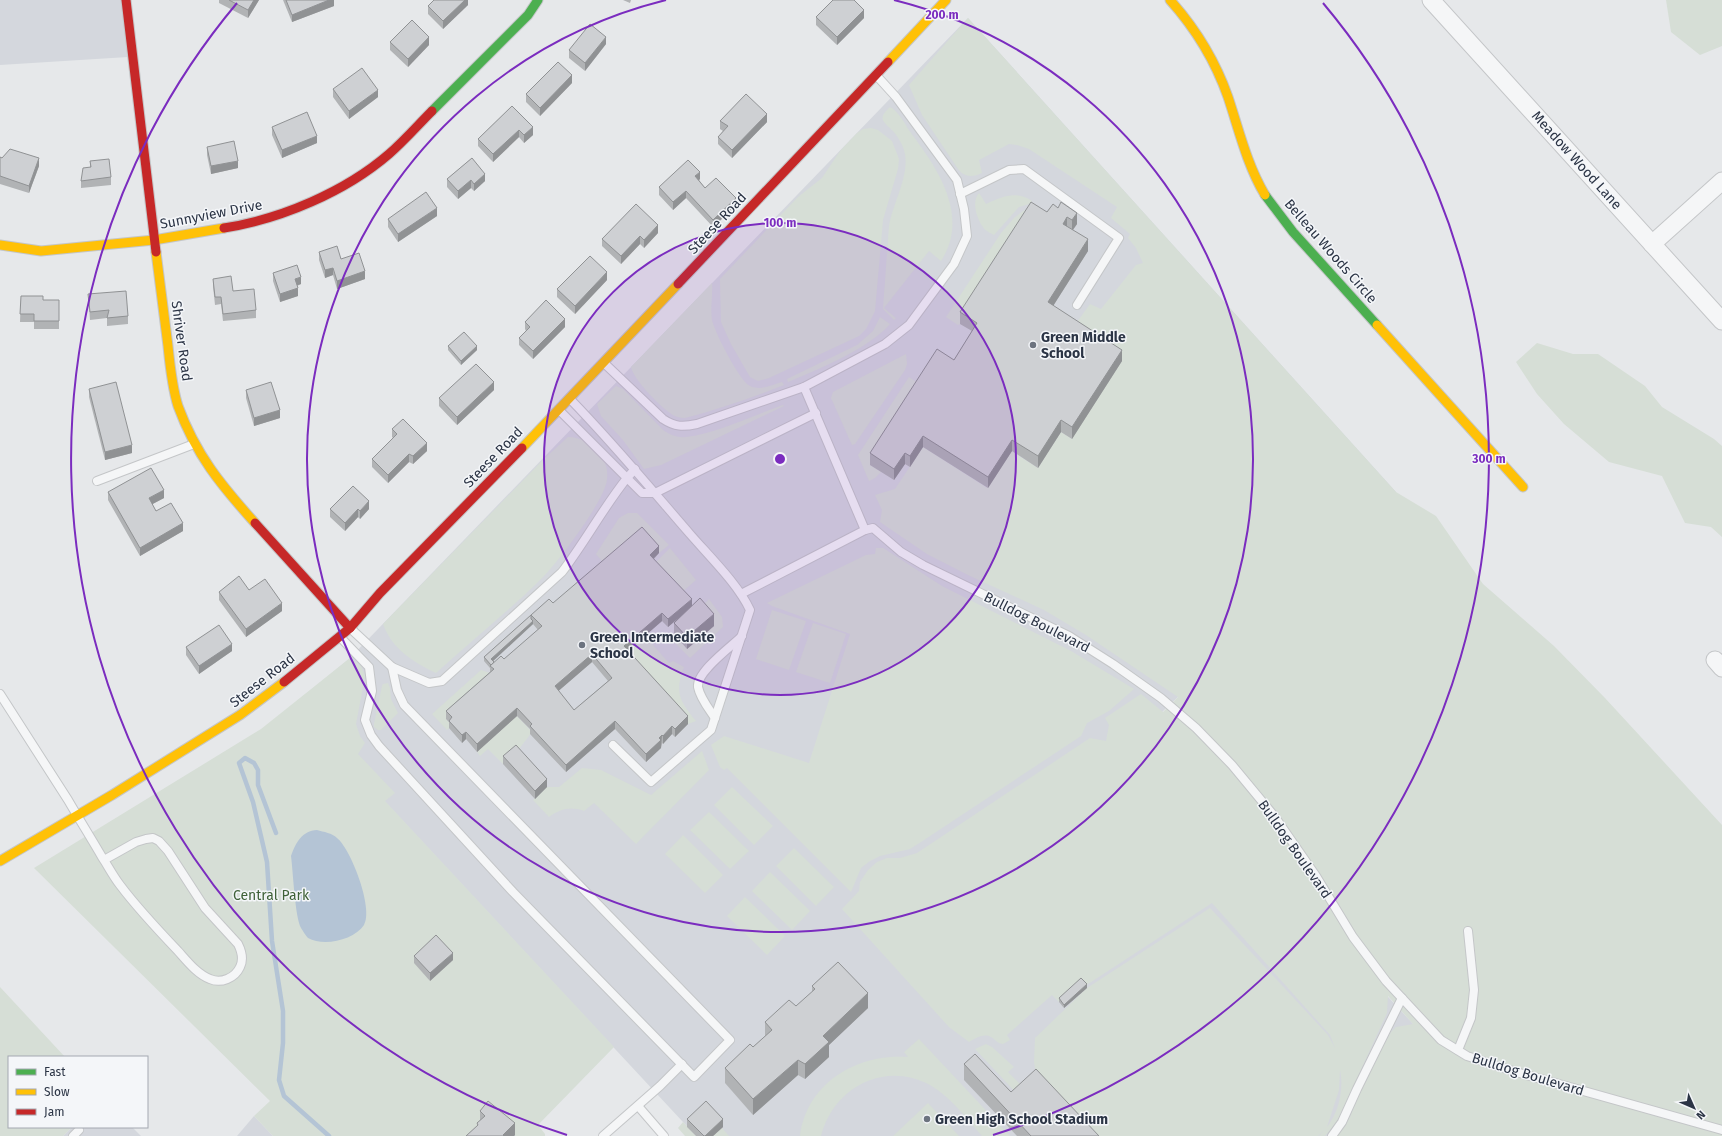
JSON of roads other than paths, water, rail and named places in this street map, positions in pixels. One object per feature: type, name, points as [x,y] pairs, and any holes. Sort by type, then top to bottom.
[{"type":"street","name":"Shriver Road","points":[[126,0],[154,240],[171,371],[178,405],[195,444],[205,462],[224,489],[350,628]]},
{"type":"street","name":"Sunnyview Drive","points":[[0,245],[41,252],[154,240],[237,226],[308,204],[356,179],[389,154],[528,15],[538,0]]},
{"type":"street","name":"Steese Road","points":[[0,861],[77,816],[240,715],[278,688],[350,628],[380,593],[570,399],[946,0]]},
{"type":"street","name":"Belleau Woods Circle","points":[[1170,0],[1196,31],[1216,65],[1254,172],[1262,190],[1274,210],[1292,232],[1524,487]]},
{"type":"street","name":"Meadow Wood Lane","points":[[1431,0],[1722,321]]},
{"type":"street","points":[[1652,244],[1722,181]]},
{"type":"lane","points":[[604,363],[663,419],[673,425],[683,427],[697,424],[804,387],[884,344],[909,325],[954,264],[967,236],[964,209],[957,180],[896,97],[876,75]]},
{"type":"lane","points":[[960,194],[1009,170],[1018,168],[1024,169],[1119,238],[1077,305]]},
{"type":"lane","points":[[741,594],[869,529],[804,387]]},
{"type":"lane","points":[[570,399],[650,486],[741,594],[750,610],[743,635],[710,730],[651,782],[612,745]]},
{"type":"lane","points":[[559,410],[642,493],[655,493],[816,413]]},
{"type":"lane","points":[[97,481],[195,444]]},
{"type":"lane","points":[[350,628],[392,667],[429,683],[442,681],[562,572],[575,555],[616,491],[635,469]]},
{"type":"lane","name":"Bulldog Boulevard","points":[[869,529],[901,552],[923,565],[1069,636],[1113,664],[1161,698],[1196,728],[1232,765],[1275,817],[1316,876],[1353,937],[1386,981],[1441,1040],[1468,1056],[1516,1072],[1722,1130]]},
{"type":"lane","points":[[715,718],[700,694],[698,682],[706,670],[743,635]]},
{"type":"lane","points":[[340,636],[368,667],[372,691],[365,720],[371,735],[379,746],[513,892],[694,1077],[730,1040],[404,705],[397,690],[392,667]]},
{"type":"lane","points":[[0,694],[119,884],[147,918],[201,973],[209,979],[218,982],[235,975],[240,968],[242,960],[238,944],[205,908],[160,841],[153,838],[141,840],[104,860]]},
{"type":"lane","points":[[1458,1050],[1471,1018],[1474,990],[1468,931]]},
{"type":"lane","points":[[1332,1136],[1342,1122],[1402,998]]},
{"type":"lane","points":[[603,1136],[660,1086],[682,1064]]},
{"type":"lane","points":[[638,1106],[664,1136]]},
{"type":"lane","points":[[73,1136],[79,1130]]},
{"type":"water","points":[[317,830],[333,835],[343,844],[360,880],[366,906],[364,925],[359,930],[346,938],[330,942],[315,941],[308,938],[301,928],[296,904],[291,856],[300,838],[307,833]]},
{"type":"waterway","points":[[276,833],[258,785],[258,770],[254,763],[245,758],[239,763],[253,802],[267,862],[272,941],[283,1011],[283,1043],[279,1080],[284,1096],[329,1136]]},
{"type":"place","name":"Green Middle School","points":[[1033,345]]},
{"type":"place","name":"Green Intermediate School","points":[[582,645]]},
{"type":"place","name":"Green High School Stadium","points":[[927,1119]]},
{"type":"park label","name":"Central Park","points":[[271,895]]}]
